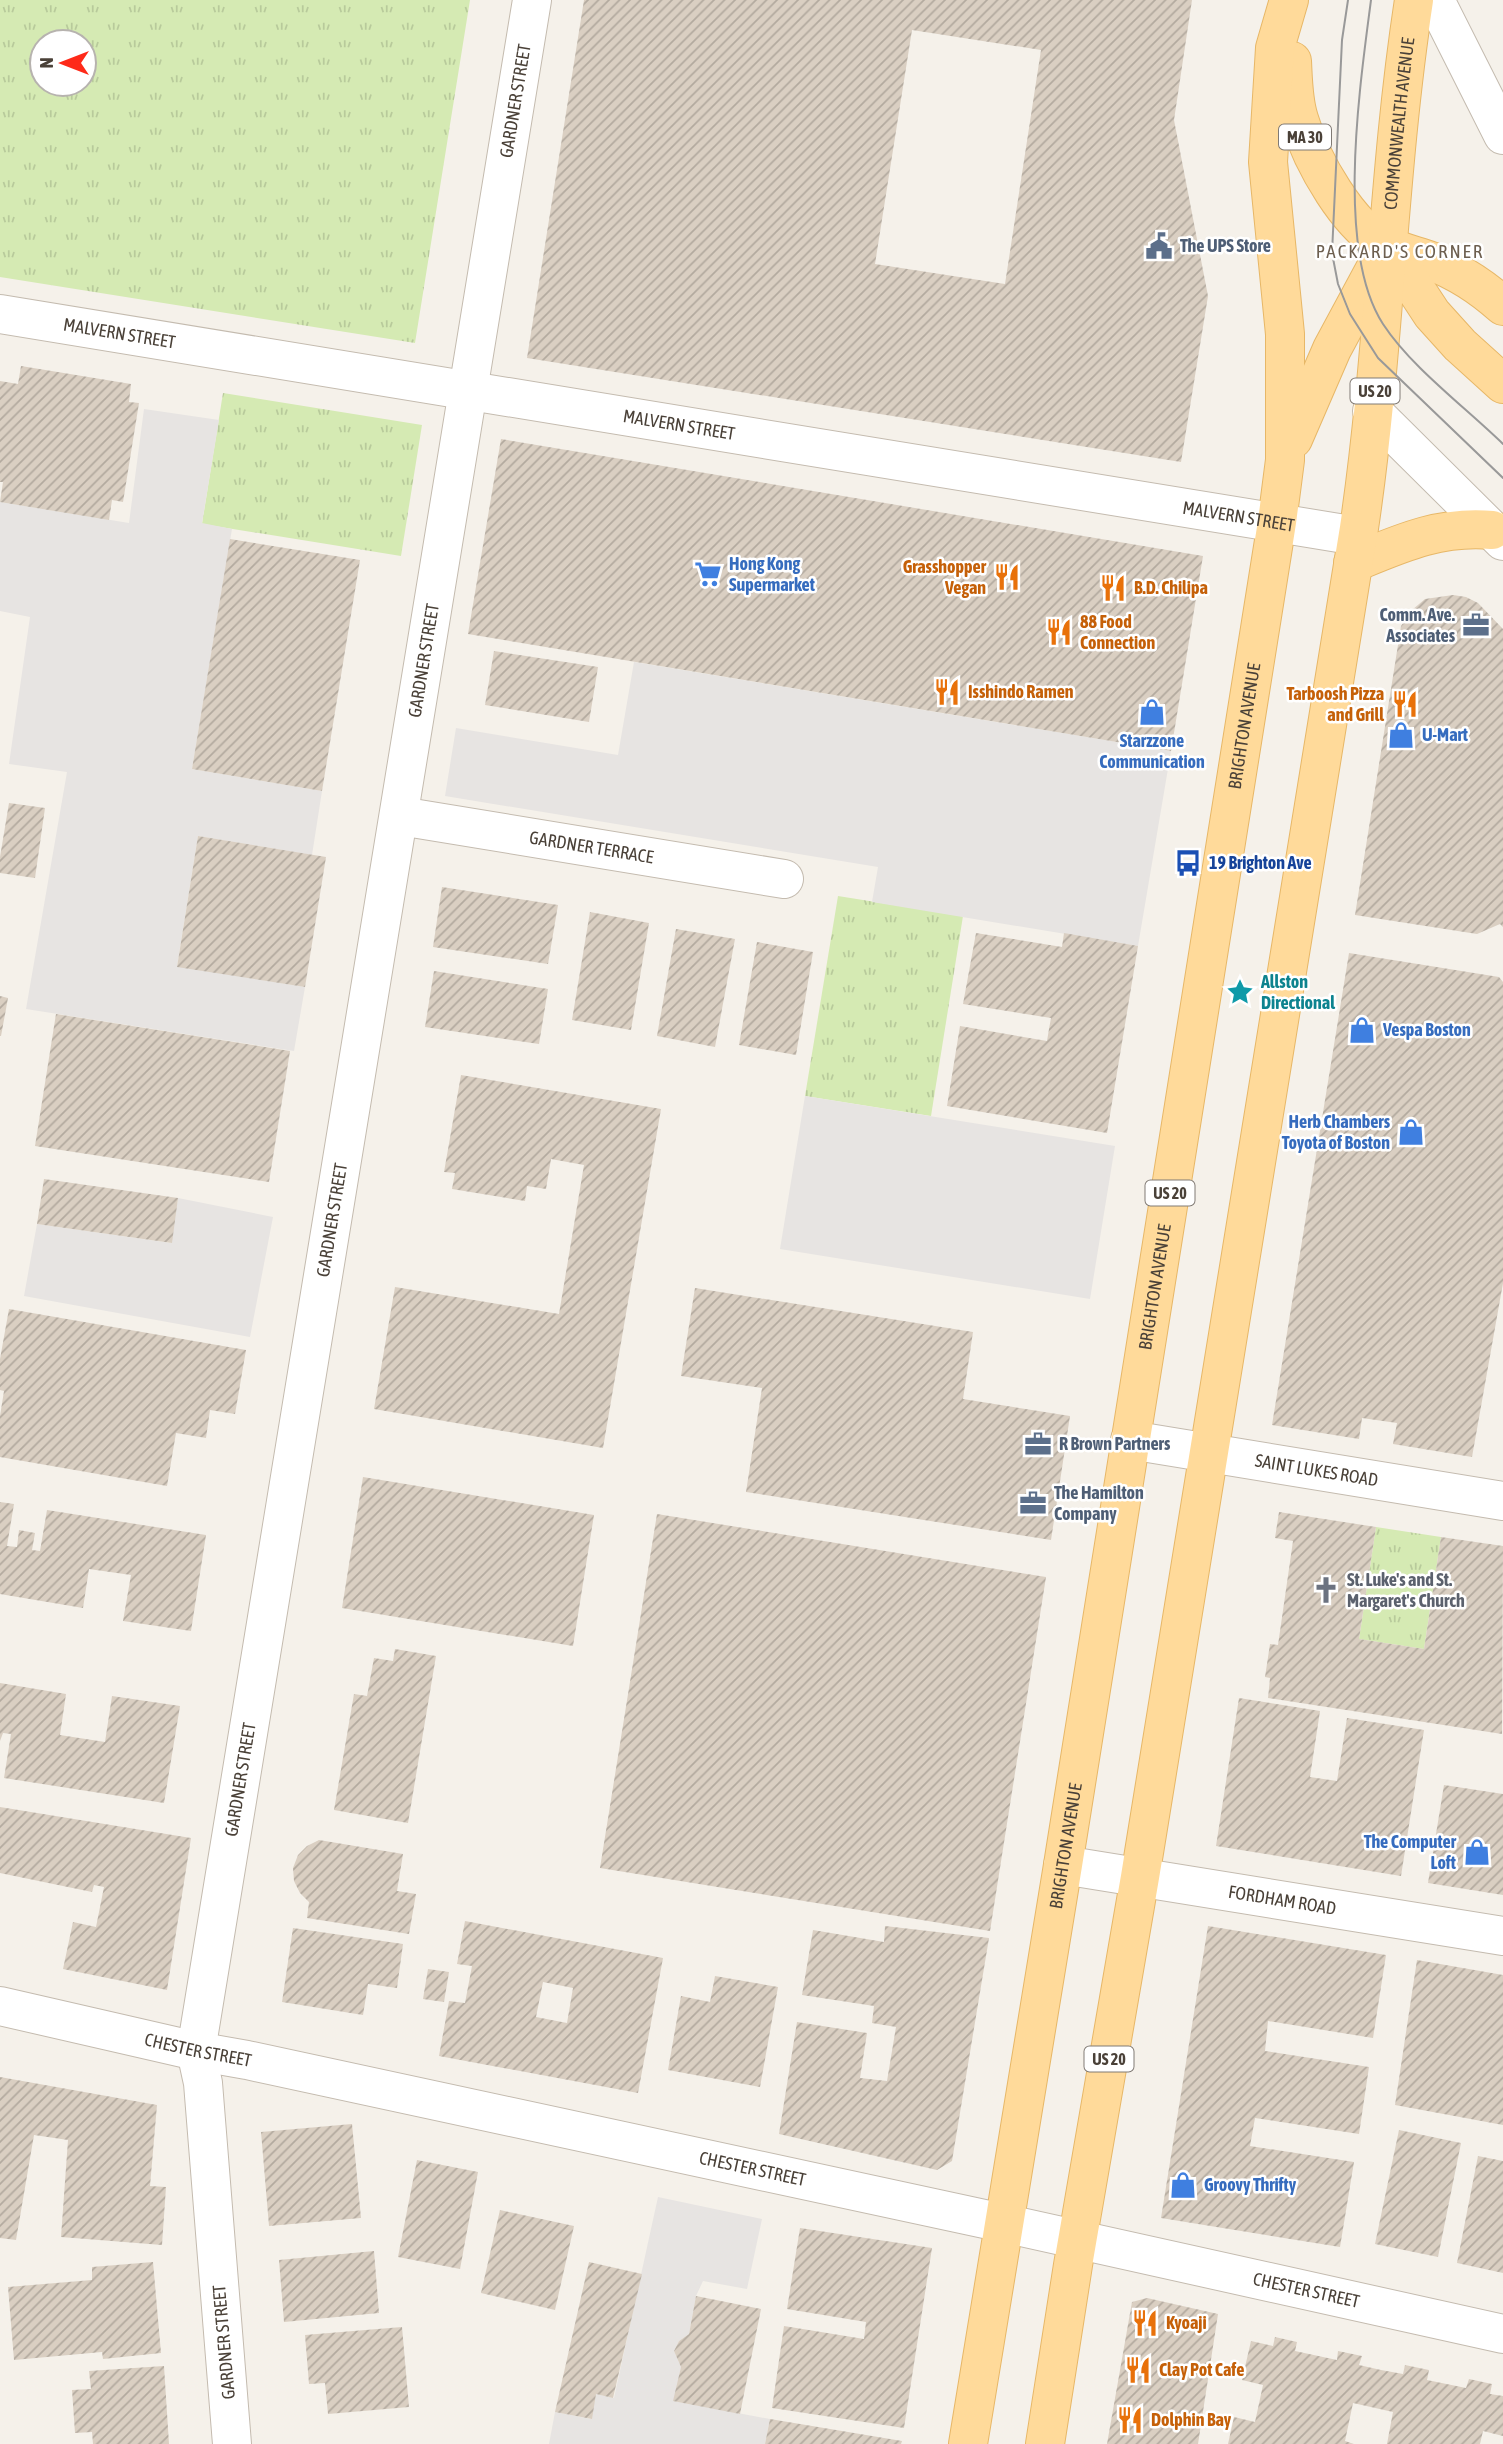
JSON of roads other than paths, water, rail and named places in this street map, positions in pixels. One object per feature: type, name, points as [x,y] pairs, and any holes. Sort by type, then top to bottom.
[{"type":"main road","name":"BRIGHTON AVENUE","points":[[968,2444],[1277,522],[1285,460],[1285,334],[1268,162],[1275,48],[1289,0]]},
{"type":"main road","name":"MA 30","points":[[1298,0],[1292,42],[1293,83],[1301,127],[1322,175],[1362,227],[1388,247],[1450,269],[1477,285],[1503,306]]},
{"type":"main road","name":"COMMONWEALTH AVENUE","points":[[1388,247],[1414,0]]},
{"type":"main road","points":[[1285,460],[1332,349],[1388,247]]},
{"type":"main road","name":"MA 30","points":[[1388,247],[1432,314],[1460,345],[1503,384]]},
{"type":"main road","name":"US 20","points":[[1045,2444],[1140,1877],[1355,550],[1388,247]]},
{"type":"main road","points":[[1355,550],[1431,533],[1469,528],[1497,536]]},
{"type":"street","name":"GARDNER STREET","points":[[232,2444],[203,2083],[197,2051],[532,0]]},
{"type":"street","points":[[1435,0],[1503,135]]},
{"type":"street","name":"MALVERN STREET","points":[[0,314],[1277,522],[1355,550]]},
{"type":"street","points":[[1372,411],[1497,536]]},
{"type":"street","name":"GARDNER TERRACE","points":[[400,816],[784,879]]},
{"type":"street","name":"SAINT LUKES ROAD","points":[[1130,1440],[1503,1501]]},
{"type":"street","name":"FORDHAM ROAD","points":[[1063,1865],[1503,1936]]},
{"type":"street","name":"CHESTER STREET","points":[[0,2006],[1503,2334]]},
{"type":"tram line","points":[[1348,0],[1342,40],[1332,253],[1338,284],[1350,314],[1378,358],[1503,478]]},
{"type":"tram line","points":[[1371,0],[1361,76],[1355,166],[1359,254],[1368,292],[1383,324],[1408,356],[1503,444]]},
{"type":"place","name":"The UPS Store","points":[[1159,246]]},
{"type":"place","name":"Hong Kong Supermarket","points":[[708,574]]},
{"type":"place","name":"Grasshopper Vegan","points":[[1007,577]]},
{"type":"place","name":"B.D. Chilipa","points":[[1113,588]]},
{"type":"place","name":"Comm. Ave. Associates","points":[[1476,625]]},
{"type":"place","name":"88 Food Connection","points":[[1059,632]]},
{"type":"place","name":"Isshindo Ramen","points":[[947,692]]},
{"type":"place","name":"Tarboosh Pizza and Grill","points":[[1405,704]]},
{"type":"place","name":"Starzzone Communication","points":[[1152,712]]},
{"type":"place","name":"U-Mart","points":[[1401,735]]},
{"type":"place","name":"19 Brighton Ave","points":[[1188,863]]},
{"type":"place","name":"Allston Directional","points":[[1240,992]]},
{"type":"place","name":"Vespa Boston","points":[[1362,1030]]},
{"type":"place","name":"Herb Chambers Toyota of Boston","points":[[1411,1132]]},
{"type":"place","name":"R Brown Partners","points":[[1038,1444]]},
{"type":"place","name":"The Hamilton Company","points":[[1033,1503]]},
{"type":"place","name":"St. Luke's and St. Margaret's Church","points":[[1326,1590]]},
{"type":"place","name":"The Computer Loft","points":[[1477,1852]]},
{"type":"place","name":"Groovy Thrifty","points":[[1183,2185]]},
{"type":"place","name":"Kyoaji","points":[[1145,2323]]},
{"type":"place","name":"Clay Pot Cafe","points":[[1138,2370]]},
{"type":"place","name":"Dolphin Bay","points":[[1130,2420]]},
{"type":"district","name":"PACKARD'S CORNER","points":[[1400,251]]}]
